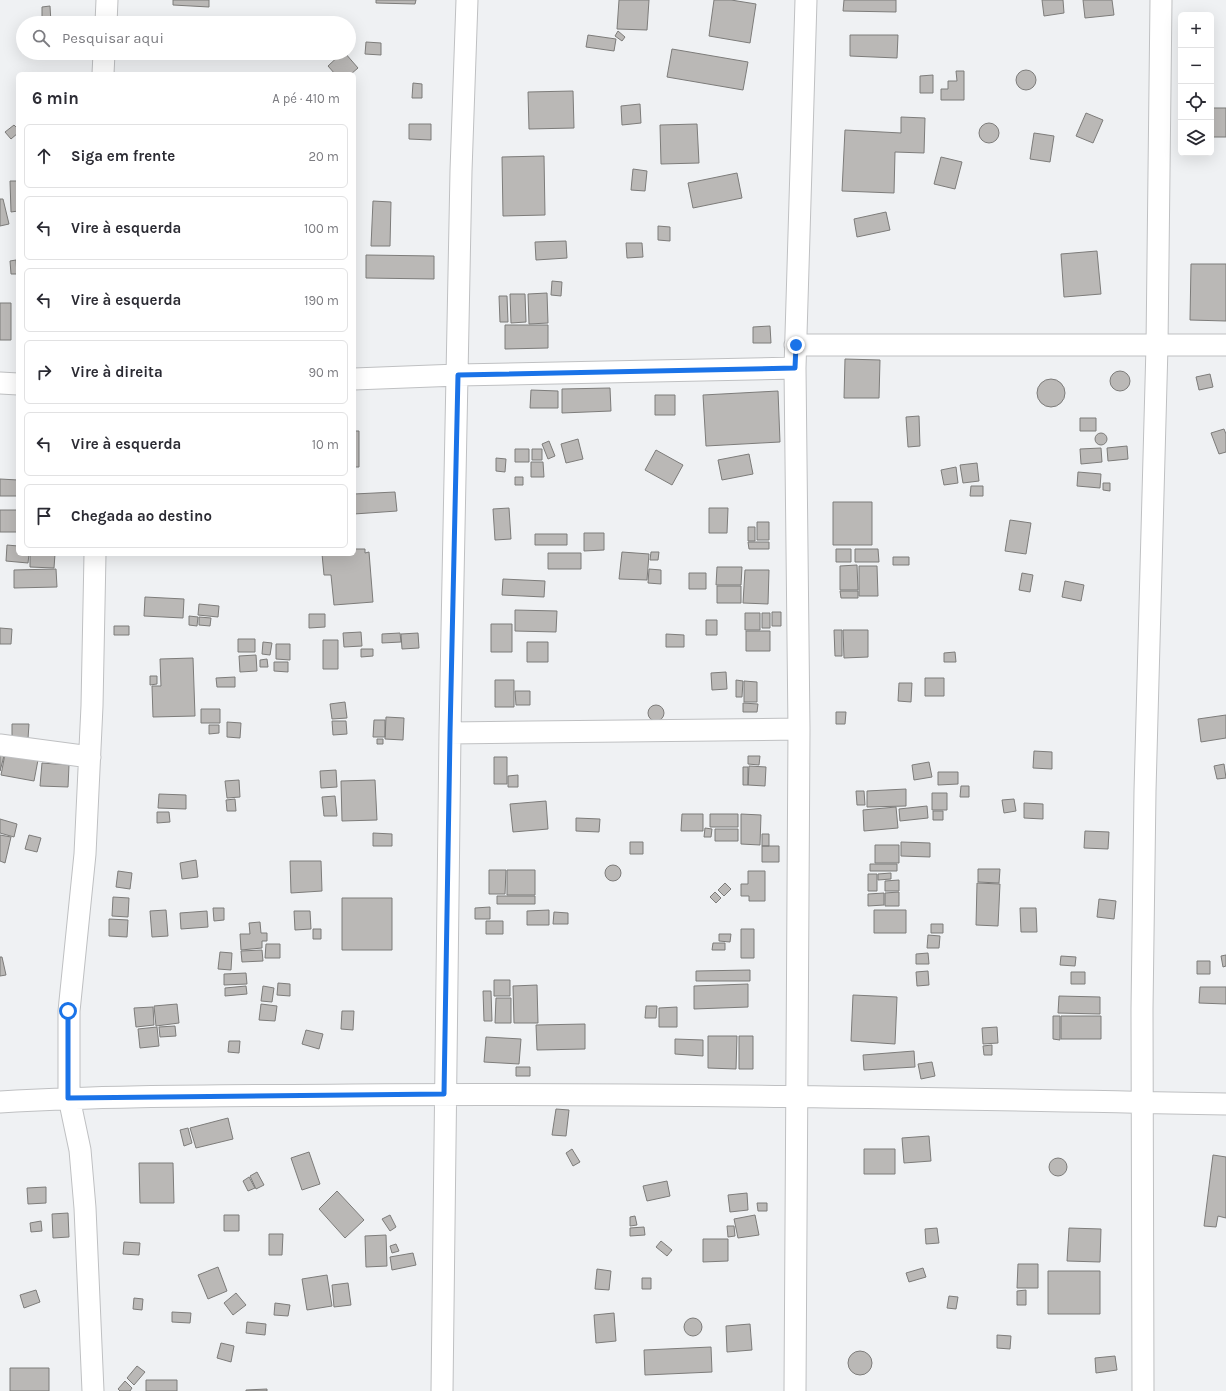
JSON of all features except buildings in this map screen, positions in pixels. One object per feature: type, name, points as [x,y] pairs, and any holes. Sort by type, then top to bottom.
[{"type":"street","points":[[106,16],[107,0]]},
{"type":"street","points":[[442,1391],[444,1094],[450,733],[461,171],[467,0]]},
{"type":"street","points":[[795,1391],[798,1095],[799,729],[795,368],[806,0]]},
{"type":"street","points":[[1143,1391],[1141,1103],[1145,791],[1157,346],[1161,0]]},
{"type":"street","points":[[103,72],[104,60]]},
{"type":"street","points":[[796,345],[1226,345]]},
{"type":"street","points":[[356,378],[795,368]]},
{"type":"street","points":[[0,384],[16,384]]},
{"type":"street","points":[[92,1391],[85,1208],[80,1150],[68,1098],[68,1011],[85,854],[90,757],[95,556]]},
{"type":"street","points":[[450,733],[799,729]]},
{"type":"street","points":[[0,745],[90,757]]},
{"type":"street","points":[[0,1102],[68,1098],[444,1094],[798,1095],[1226,1104]]},
{"type":"route","points":[[68,1011],[68,1098],[444,1094],[458,375],[795,368],[796,345]]}]
